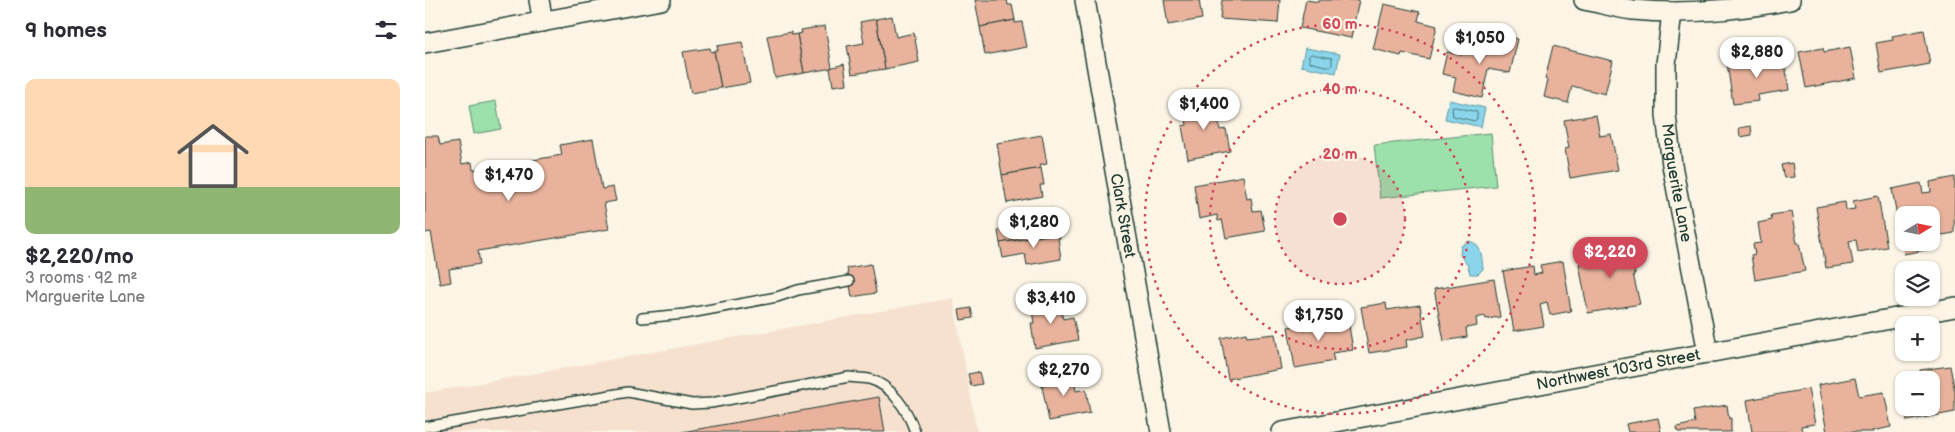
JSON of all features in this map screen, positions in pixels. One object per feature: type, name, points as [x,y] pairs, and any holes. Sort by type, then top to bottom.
[{"type":"street","points":[[539,0],[543,22]]},
{"type":"street","points":[[425,43],[661,0]]},
{"type":"street","name":"Clark Street","points":[[1085,0],[1161,432]]},
{"type":"street","points":[[1584,0],[1632,10],[1672,12],[1721,11],[1790,0]]},
{"type":"street","name":"Marguerite Lane","points":[[1672,12],[1666,64],[1666,115],[1672,165],[1708,353]]},
{"type":"street","name":"Northwest 103rd Street","points":[[1282,432],[1955,307]]},
{"type":"lane","points":[[642,318],[777,297],[798,290],[849,281]]},
{"type":"lane","points":[[425,427],[628,392],[692,404],[711,403],[849,377],[871,380],[887,388],[898,399],[915,432]]},
{"type":"shaded area","points":[[953,298],[977,432],[425,432],[425,393]]},
{"type":"green space","points":[[496,101],[501,129],[474,134],[469,106]]},
{"type":"green space","points":[[1491,133],[1496,186],[1380,198],[1374,145]]},
{"type":"water","points":[[1305,48],[1340,54],[1336,73],[1301,66]]},
{"type":"water","points":[[1449,100],[1485,108],[1481,127],[1445,119]]},
{"type":"water","points":[[1469,241],[1477,245],[1481,252],[1483,269],[1478,274],[1470,274],[1468,266],[1460,255],[1461,246]]},
{"type":"building","points":[[975,0],[1007,0],[1008,5],[1012,5],[1015,20],[980,27]]},
{"type":"building","points":[[1164,0],[1199,0],[1202,19],[1168,25]]},
{"type":"building","points":[[1222,0],[1280,0],[1278,23],[1220,19]]},
{"type":"building","points":[[1306,0],[1319,2],[1320,0],[1359,0],[1351,38],[1300,28]]},
{"type":"building","points":[[1384,4],[1420,12],[1418,21],[1437,26],[1429,59],[1402,53],[1401,56],[1373,49]]},
{"type":"building","points":[[892,16],[896,37],[914,33],[919,62],[885,69],[876,19]]},
{"type":"building","points":[[876,19],[885,69],[852,74],[847,46],[864,43],[860,22]]},
{"type":"building","points":[[1015,20],[1015,23],[1022,22],[1027,47],[985,55],[980,27]]},
{"type":"building","points":[[825,26],[832,68],[804,73],[797,34],[802,33],[801,30]]},
{"type":"building","points":[[1924,30],[1930,64],[1881,73],[1876,43],[1893,40],[1892,36]]},
{"type":"building","points":[[791,32],[792,35],[797,34],[804,73],[775,78],[767,36]]},
{"type":"building","points":[[1493,33],[1518,39],[1510,73],[1488,69],[1482,98],[1453,91],[1456,77],[1442,74],[1447,52],[1462,55],[1464,48],[1488,54]]},
{"type":"building","points":[[742,42],[750,83],[721,88],[714,51],[718,51],[717,46]]},
{"type":"building","points":[[1553,46],[1613,61],[1605,94],[1572,86],[1568,103],[1544,97],[1548,80],[1545,79]]},
{"type":"building","points":[[1850,47],[1856,78],[1806,88],[1799,52],[1823,48],[1824,52]]},
{"type":"building","points":[[710,48],[711,52],[714,51],[721,88],[691,93],[683,52]]},
{"type":"building","points":[[1784,57],[1789,90],[1758,95],[1759,101],[1733,104],[1727,63],[1757,58],[1758,61]]},
{"type":"building","points":[[844,64],[847,84],[833,86],[830,68]]},
{"type":"building","points":[[1215,101],[1220,130],[1226,129],[1230,151],[1188,159],[1182,126],[1187,125],[1184,106]]},
{"type":"building","points":[[1596,115],[1600,136],[1611,134],[1618,170],[1570,178],[1565,149],[1569,148],[1564,120]]},
{"type":"building","points":[[1751,126],[1752,135],[1740,137],[1739,128]]},
{"type":"building","points":[[1042,135],[1047,164],[1040,165],[1041,168],[1002,175],[997,143]]},
{"type":"building","points":[[425,136],[438,136],[440,145],[458,142],[462,164],[472,162],[473,170],[562,155],[560,145],[593,139],[602,189],[613,187],[616,201],[604,203],[609,229],[478,251],[480,264],[449,269],[451,282],[440,284],[431,232],[425,233]]},
{"type":"building","points":[[1792,163],[1794,177],[1784,178],[1781,165]]},
{"type":"building","points":[[1041,168],[1044,185],[1040,185],[1042,196],[1007,203],[1002,175]]},
{"type":"building","points":[[1243,176],[1247,199],[1251,198],[1253,211],[1261,210],[1265,231],[1226,238],[1222,220],[1218,221],[1217,215],[1199,219],[1194,185]]},
{"type":"building","points":[[1955,177],[1954,233],[1940,235],[1940,206],[1895,206],[1892,189],[1921,183],[1923,193],[1931,192],[1930,182]]},
{"type":"building","points":[[1878,196],[1887,247],[1858,252],[1856,240],[1849,241],[1853,264],[1826,268],[1816,207],[1845,202],[1846,210],[1855,209],[1853,201]]},
{"type":"building","points":[[1052,209],[1059,233],[1000,243],[998,231],[1021,227],[1018,215]]},
{"type":"building","points":[[1791,212],[1805,271],[1755,280],[1751,255],[1755,254],[1753,244],[1761,243],[1758,223],[1772,220],[1771,215]]},
{"type":"building","points":[[1059,233],[1061,259],[1027,265],[1025,254],[1003,258],[1000,243]]},
{"type":"building","points":[[1629,243],[1635,274],[1633,274],[1640,304],[1588,313],[1579,264],[1596,261],[1593,249]]},
{"type":"building","points":[[1903,251],[1920,251],[1904,254]]},
{"type":"building","points":[[1563,261],[1571,311],[1550,315],[1547,302],[1540,304],[1544,326],[1514,331],[1503,271],[1533,266],[1534,275],[1542,273],[1540,265]]},
{"type":"building","points":[[871,264],[876,293],[852,297],[847,268]]},
{"type":"building","points":[[1494,279],[1500,317],[1486,319],[1485,316],[1476,318],[1477,326],[1466,328],[1467,337],[1444,341],[1434,289]]},
{"type":"building","points":[[1059,299],[1063,319],[1073,317],[1078,340],[1035,348],[1031,323],[1034,323],[1031,304]]},
{"type":"building","points":[[1386,303],[1387,310],[1420,305],[1425,336],[1406,340],[1407,347],[1369,353],[1361,307]]},
{"type":"building","points":[[971,308],[973,318],[961,320],[959,310]]},
{"type":"building","points":[[1348,319],[1353,350],[1332,353],[1334,361],[1295,368],[1288,327]]},
{"type":"building","points":[[1246,333],[1247,337],[1275,334],[1281,369],[1228,379],[1221,338]]},
{"type":"building","points":[[1950,366],[1955,392],[1955,412],[1940,415],[1940,371],[1920,370]]},
{"type":"building","points":[[1072,370],[1076,391],[1086,389],[1090,413],[1049,421],[1042,386],[1046,385],[1044,375]]},
{"type":"building","points":[[979,372],[982,384],[971,386],[968,374]]},
{"type":"building","points":[[1855,378],[1859,396],[1884,392],[1891,427],[1873,432],[1827,432],[1818,385]]},
{"type":"building","points":[[1808,389],[1815,424],[1801,426],[1802,432],[1752,432],[1747,400]]},
{"type":"building","points":[[879,397],[885,432],[682,432]]},
{"type":"building","points":[[1727,405],[1729,419],[1731,418],[1731,432],[1678,432],[1677,427],[1695,423],[1693,411]]},
{"type":"building","points":[[1906,416],[1934,416],[1907,421]]},
{"type":"building","points":[[1658,418],[1661,432],[1628,432],[1626,424]]}]
